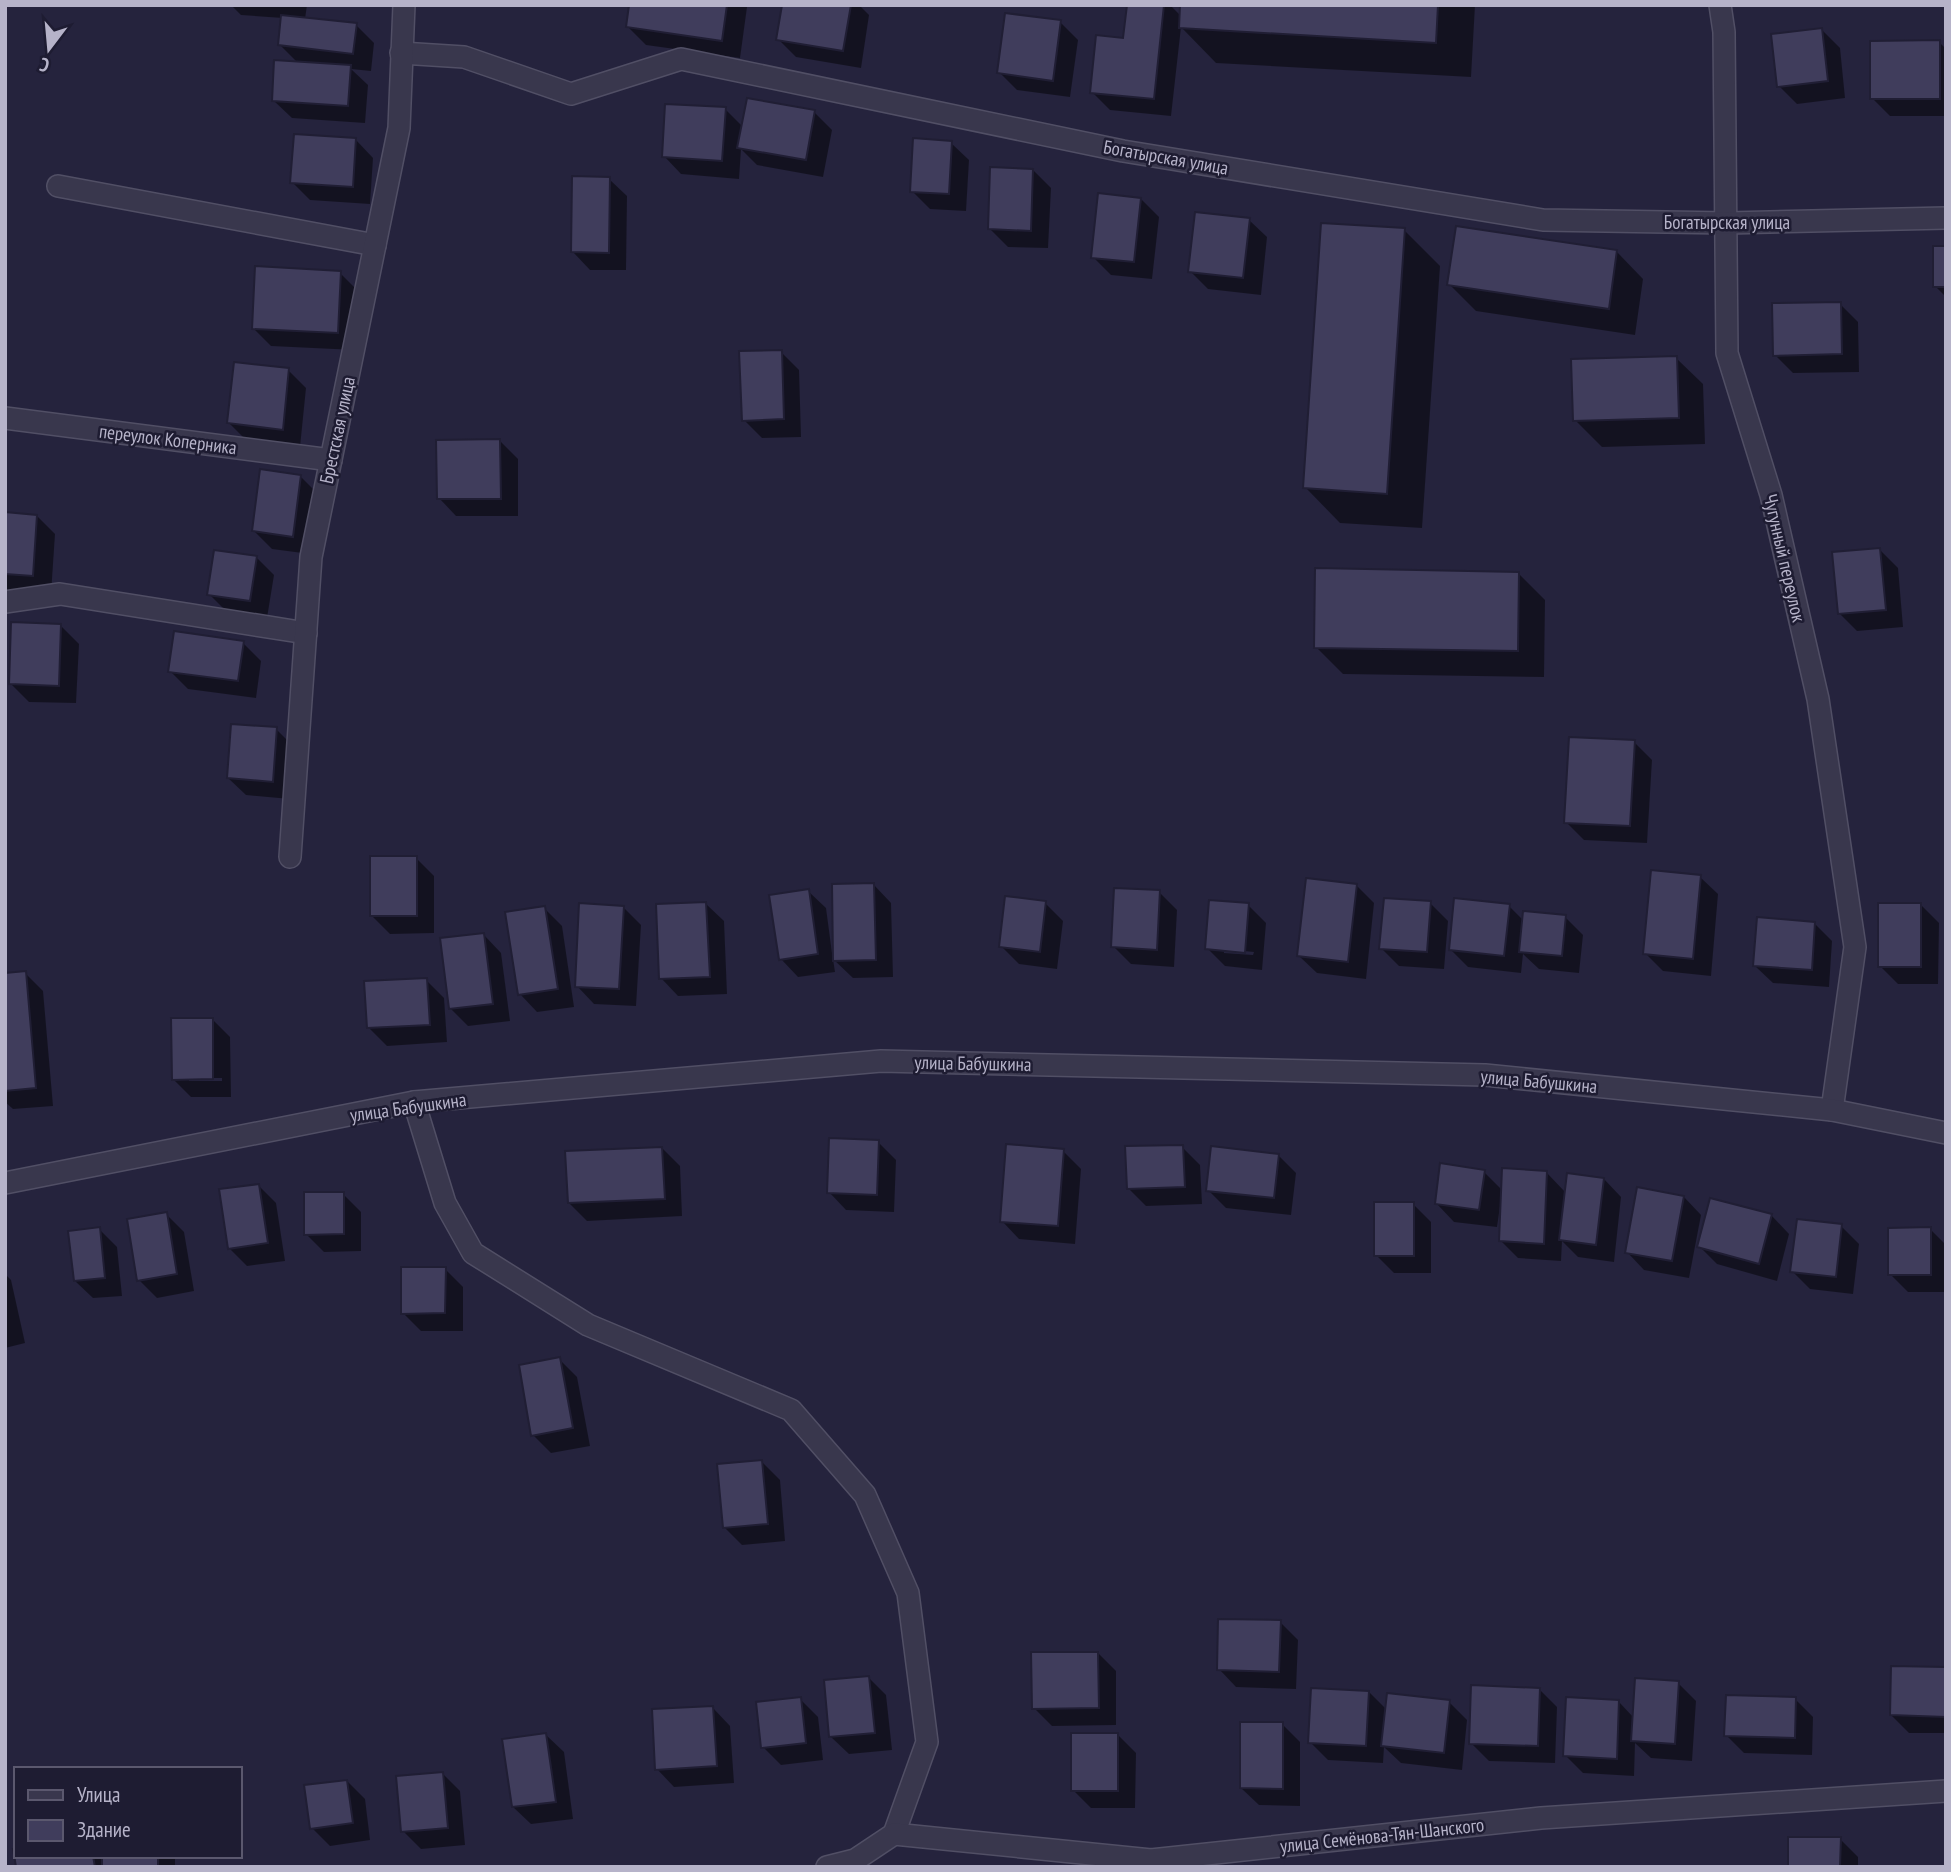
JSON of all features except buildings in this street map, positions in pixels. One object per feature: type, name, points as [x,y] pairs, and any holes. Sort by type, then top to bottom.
[{"type":"street","name":"Брестская улица","points":[[290,857],[311,557],[399,128],[404,5]]},
{"type":"street","name":"Чугунный переулок","points":[[1720,5],[1724,32],[1728,223],[1727,353],[1771,495],[1818,699],[1855,947],[1832,1110]]},
{"type":"street","name":"Богатырская улица","points":[[401,53],[464,57],[571,94],[681,59],[1123,150],[1543,220],[1728,223],[1946,218]]},
{"type":"street","points":[[58,186],[375,245]]},
{"type":"street","name":"переулок Коперника","points":[[5,418],[331,460]]},
{"type":"street","points":[[5,602],[61,594],[306,633]]},
{"type":"street","name":"улица Бабушкина","points":[[5,1183],[414,1102],[881,1061],[1485,1075],[1832,1110],[1946,1133]]},
{"type":"street","points":[[414,1102],[444,1203],[473,1253],[588,1325],[791,1410],[865,1495],[908,1592],[927,1742],[894,1834],[855,1860],[827,1867]]},
{"type":"street","name":"улица Семёнова-Тян-Шанского","points":[[894,1834],[1151,1860],[1541,1818],[1946,1791]]}]
